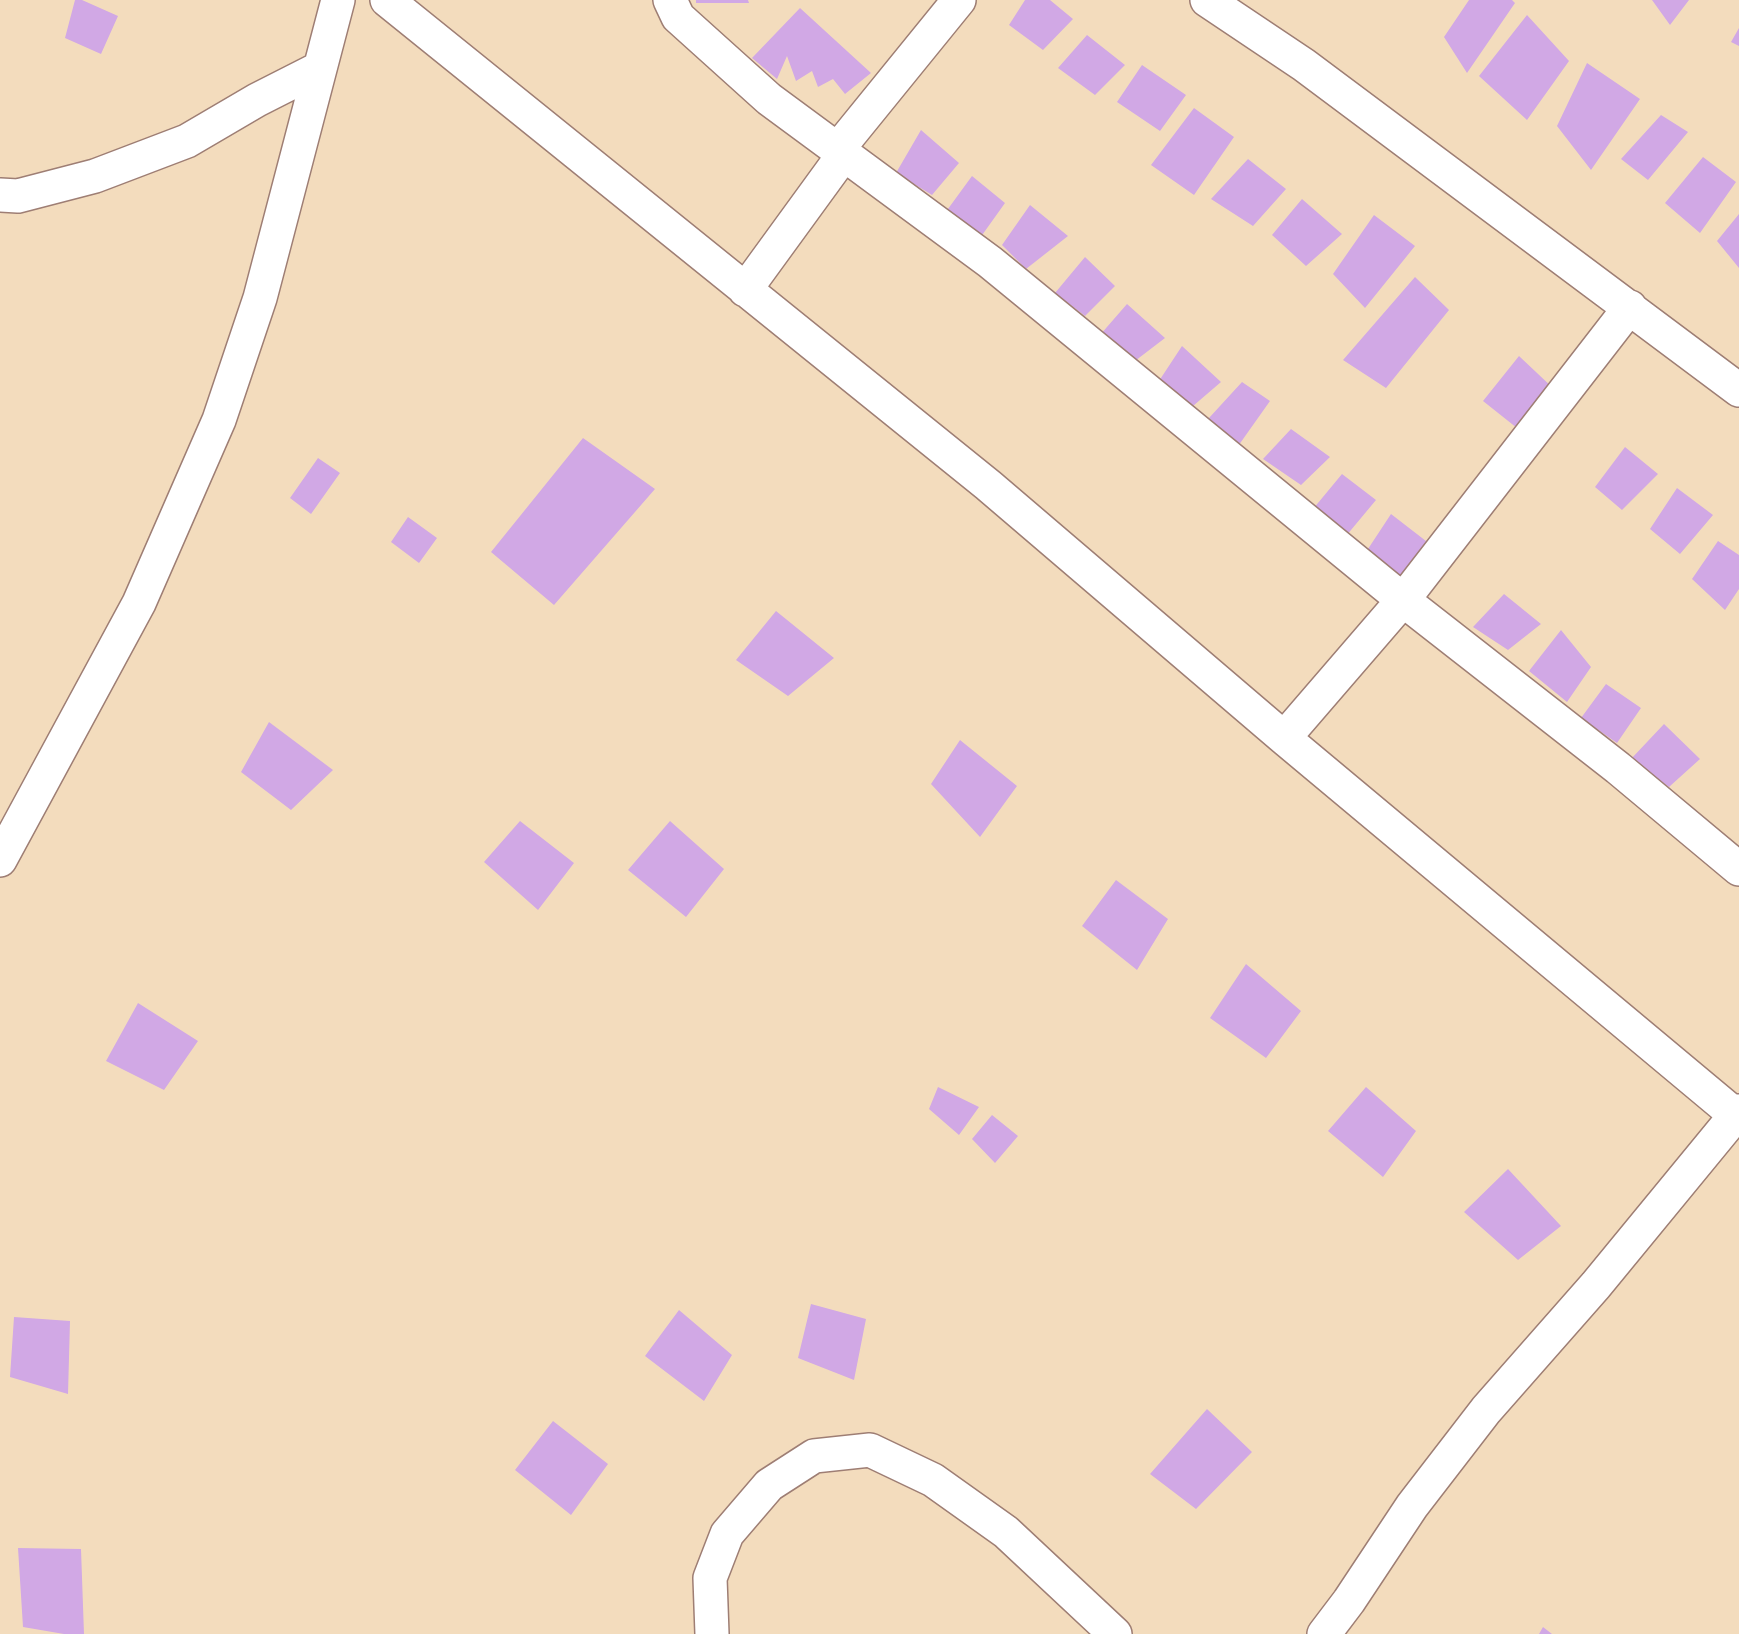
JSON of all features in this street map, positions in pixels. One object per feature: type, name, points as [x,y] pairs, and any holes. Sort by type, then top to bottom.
[{"type":"street","points":[[0,860],[139,603],[219,420],[260,298],[338,0]]},
{"type":"street","points":[[387,0],[988,485],[1284,738],[1738,1115],[1486,1410],[1412,1506],[1349,1601],[1324,1634]]},
{"type":"street","points":[[670,0],[678,17],[769,99],[990,262],[1402,600],[1618,768],[1739,869]]},
{"type":"street","points":[[745,290],[841,152],[959,0]]},
{"type":"street","points":[[1217,3],[1304,64],[1739,390]]},
{"type":"street","points":[[0,195],[18,196],[95,176],[187,141],[257,100],[320,68]]},
{"type":"street","points":[[1284,738],[1402,600],[1630,307]]},
{"type":"street","points":[[712,1634],[710,1578],[727,1534],[770,1485],[814,1456],[870,1450],[933,1480],[1006,1532],[1115,1634]]},
{"type":"building","points":[[75,0],[82,0],[118,16],[101,54],[65,38]]},
{"type":"building","points":[[696,0],[748,0],[749,3],[696,3]]},
{"type":"building","points":[[1025,0],[1050,0],[1073,19],[1043,50],[1009,25]]},
{"type":"building","points":[[1469,0],[1512,0],[1515,3],[1467,73],[1444,37]]},
{"type":"building","points":[[1652,0],[1689,0],[1670,25]]},
{"type":"building","points":[[800,8],[871,73],[845,94],[833,79],[818,87],[812,71],[796,81],[787,56],[777,79],[752,58]]},
{"type":"building","points":[[1527,15],[1569,61],[1527,120],[1479,76]]},
{"type":"building","points":[[1739,28],[1739,46],[1731,42]]},
{"type":"building","points":[[1087,35],[1125,65],[1095,95],[1058,68]]},
{"type":"building","points":[[1587,63],[1640,99],[1591,170],[1557,126]]},
{"type":"building","points":[[1142,65],[1186,95],[1160,131],[1117,102]]},
{"type":"building","points":[[1194,108],[1234,137],[1194,195],[1151,165]]},
{"type":"building","points":[[1661,115],[1688,132],[1648,180],[1621,159]]},
{"type":"building","points":[[921,130],[959,163],[932,195],[896,173]]},
{"type":"building","points":[[1703,157],[1736,182],[1700,233],[1665,203]]},
{"type":"building","points":[[1248,159],[1286,189],[1253,226],[1211,199]]},
{"type":"building","points":[[972,176],[1005,203],[980,238],[945,213]]},
{"type":"building","points":[[1302,199],[1342,234],[1306,266],[1272,235]]},
{"type":"building","points":[[1030,205],[1068,236],[1026,269],[1002,245]]},
{"type":"building","points":[[1739,214],[1739,268],[1717,241]]},
{"type":"building","points":[[1374,215],[1415,246],[1365,308],[1333,274]]},
{"type":"building","points":[[1085,257],[1115,286],[1085,316],[1055,293]]},
{"type":"building","points":[[1415,277],[1449,310],[1386,388],[1343,360]]},
{"type":"building","points":[[1127,304],[1165,338],[1131,364],[1100,335]]},
{"type":"building","points":[[1182,346],[1221,382],[1193,406],[1157,384]]},
{"type":"building","points":[[1519,356],[1554,389],[1517,428],[1483,401]]},
{"type":"building","points":[[1242,382],[1270,401],[1236,449],[1209,418]]},
{"type":"building","points":[[1291,429],[1330,457],[1301,485],[1263,459]]},
{"type":"building","points":[[583,438],[655,489],[554,605],[491,552]]},
{"type":"building","points":[[1625,447],[1658,474],[1622,510],[1595,487]]},
{"type":"building","points":[[318,458],[340,473],[311,514],[290,498]]},
{"type":"building","points":[[1342,474],[1376,500],[1346,536],[1313,509]]},
{"type":"building","points":[[1677,488],[1713,515],[1680,554],[1650,529]]},
{"type":"building","points":[[1391,514],[1435,548],[1401,577],[1366,552]]},
{"type":"building","points":[[408,517],[437,538],[419,563],[391,542]]},
{"type":"building","points":[[1718,541],[1739,555],[1739,589],[1725,610],[1692,579]]},
{"type":"building","points":[[1504,594],[1541,624],[1508,650],[1473,627]]},
{"type":"building","points":[[776,611],[834,658],[788,696],[736,660]]},
{"type":"building","points":[[1561,630],[1591,667],[1567,702],[1529,671]]},
{"type":"building","points":[[1606,684],[1641,708],[1617,743],[1581,718]]},
{"type":"building","points":[[269,722],[333,770],[291,810],[241,772]]},
{"type":"building","points":[[1664,724],[1700,759],[1669,787],[1631,759]]},
{"type":"building","points":[[960,740],[1017,786],[980,837],[931,784]]},
{"type":"building","points":[[520,821],[574,863],[538,910],[484,862]]},
{"type":"building","points":[[670,821],[724,869],[686,917],[628,870]]},
{"type":"building","points":[[1116,880],[1168,919],[1137,970],[1082,926]]},
{"type":"building","points":[[1246,964],[1301,1011],[1266,1058],[1210,1018]]},
{"type":"building","points":[[138,1003],[198,1041],[164,1090],[106,1061]]},
{"type":"building","points":[[938,1087],[979,1107],[959,1135],[929,1109]]},
{"type":"building","points":[[1366,1087],[1416,1131],[1383,1177],[1328,1131]]},
{"type":"building","points":[[992,1115],[1018,1136],[995,1163],[972,1139]]},
{"type":"building","points":[[1508,1169],[1561,1226],[1518,1260],[1464,1212]]},
{"type":"building","points":[[811,1304],[866,1319],[854,1380],[798,1358]]},
{"type":"building","points":[[679,1310],[732,1355],[704,1401],[645,1356]]},
{"type":"building","points":[[14,1317],[70,1321],[68,1394],[10,1377]]},
{"type":"building","points":[[1207,1409],[1252,1452],[1196,1509],[1150,1474]]},
{"type":"building","points":[[553,1421],[608,1464],[571,1515],[515,1470]]},
{"type":"building","points":[[18,1548],[81,1549],[84,1634],[64,1634],[23,1627]]},
{"type":"building","points":[[1543,1627],[1552,1634],[1539,1634]]}]
